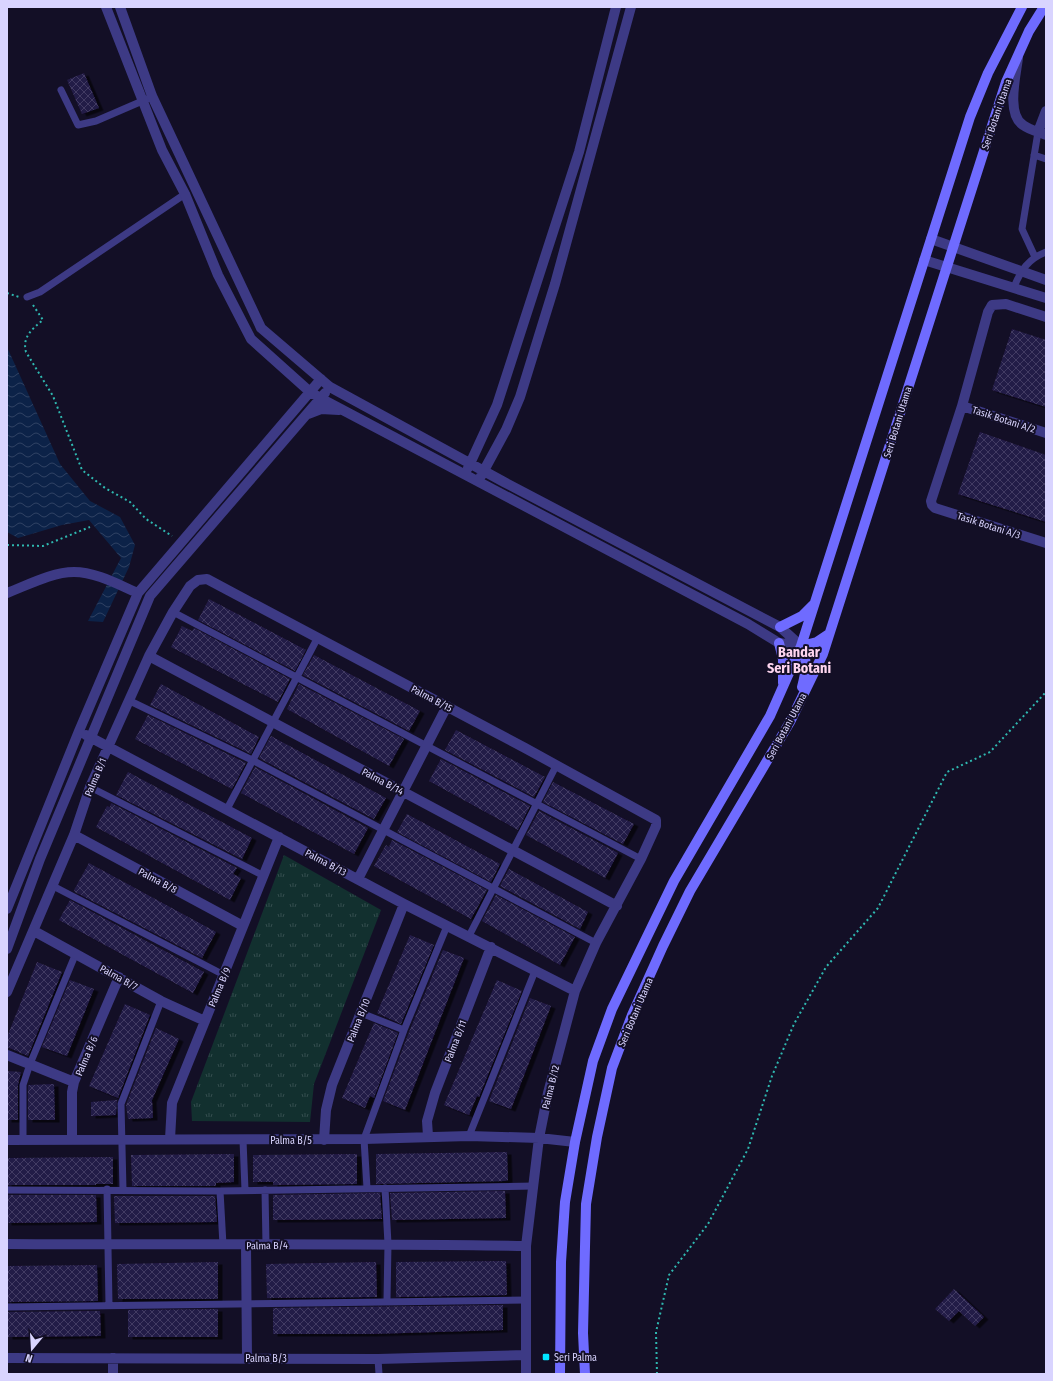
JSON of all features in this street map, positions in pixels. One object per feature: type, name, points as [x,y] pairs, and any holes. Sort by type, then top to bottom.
[{"type":"main road","name":"Seri Botani Utama","points":[[560,1374],[561,1262],[565,1202],[575,1142],[593,1061],[612,1009],[674,881],[770,716],[801,646],[970,117],[988,73],[1022,7]]},
{"type":"main road","name":"Seri Botani Utama","points":[[585,1374],[583,1333],[586,1204],[597,1137],[612,1068],[638,1001],[690,891],[747,796],[797,706],[823,654],[1006,82],[1029,31],[1044,7]]},
{"type":"main road","points":[[780,627],[802,616],[814,603]]},
{"type":"main road","points":[[797,706],[806,664],[805,654],[801,646],[818,642],[830,634]]},
{"type":"main road","points":[[779,643],[783,659],[782,689]]},
{"type":"street","points":[[106,7],[162,150],[185,194],[218,275],[251,339],[309,391],[320,398],[741,621],[779,643],[801,646]]},
{"type":"street","points":[[120,7],[152,96],[261,328],[330,387],[484,471],[780,627],[801,646]]},
{"type":"street","points":[[465,475],[497,405],[579,152],[616,7]]},
{"type":"street","points":[[478,482],[506,430],[520,397],[555,284],[632,7]]},
{"type":"street","points":[[1018,56],[1013,105],[1015,115],[1023,126],[1042,133],[1046,111]]},
{"type":"street","points":[[931,239],[1046,280]]},
{"type":"street","points":[[924,260],[1046,298]]},
{"type":"street","points":[[962,406],[988,312],[992,305],[1006,304],[1046,317]]},
{"type":"street","points":[[294,408],[297,395],[296,379]]},
{"type":"street","points":[[7,909],[79,731],[138,593],[294,408],[321,379]]},
{"type":"street","points":[[7,949],[40,859],[150,596],[330,387]]},
{"type":"street","name":"Tasik Botani A/2","points":[[962,406],[1046,433]]},
{"type":"street","name":"Tasik Botani A/3","points":[[962,406],[931,501],[932,505],[1046,543]]},
{"type":"street","points":[[306,415],[321,409],[343,410]]},
{"type":"street","points":[[7,593],[55,575],[74,572],[95,576],[138,593]]},
{"type":"street","name":"Palma B/1","points":[[7,992],[53,886],[74,834],[90,787],[149,656],[173,612],[190,586],[198,580],[206,579]]},
{"type":"street","name":"Palma B/15","points":[[206,579],[317,639],[447,706],[656,820]]},
{"type":"street","name":"Palma B/14","points":[[149,656],[617,906]]},
{"type":"street","points":[[358,879],[447,706]]},
{"type":"street","name":"Palma B/13","points":[[79,731],[404,904],[575,991]]},
{"type":"street","name":"Palma B/12","points":[[526,1374],[526,1246],[539,1138],[548,1093],[575,991],[596,943],[641,859],[656,826],[656,820]]},
{"type":"street","name":"Palma B/8","points":[[74,834],[243,926]]},
{"type":"street","name":"Palma B/9","points":[[170,1139],[172,1103],[279,837]]},
{"type":"street","name":"Palma B/10","points":[[324,1140],[326,1110],[332,1085],[362,1013],[404,904]]},
{"type":"street","name":"Palma B/7","points":[[34,931],[161,1001],[205,1021]]},
{"type":"street","name":"Palma B/11","points":[[428,1136],[427,1121],[435,1093],[491,947]]},
{"type":"street","name":"Palma B/6","points":[[72,1139],[72,1092],[74,1082],[119,977]]},
{"type":"street","points":[[7,1055],[74,1082]]},
{"type":"street","name":"Palma B/5","points":[[7,1140],[324,1140],[469,1136],[539,1138],[575,1142]]},
{"type":"street","name":"Palma B/4","points":[[7,1244],[388,1244],[526,1246]]},
{"type":"street","points":[[246,1245],[248,1303],[247,1358]]},
{"type":"street","name":"Palma B/3","points":[[7,1358],[378,1358],[525,1355]]},
{"type":"street","points":[[113,1358],[113,1374]]},
{"type":"lane","points":[[61,90],[78,125],[96,121],[152,96]]},
{"type":"lane","points":[[1035,256],[1022,229],[1034,155],[1042,133]]},
{"type":"lane","points":[[1034,155],[1046,159]]},
{"type":"lane","points":[[27,297],[40,292],[185,194]]},
{"type":"lane","points":[[1014,288],[1020,271],[1035,256],[1046,252]]},
{"type":"lane","points":[[173,612],[641,859]]},
{"type":"lane","points":[[227,809],[317,639]]},
{"type":"lane","points":[[130,700],[252,760],[493,890],[596,943]]},
{"type":"lane","points":[[469,936],[556,766]]},
{"type":"lane","points":[[90,787],[264,876]]},
{"type":"lane","points":[[53,886],[224,975]]},
{"type":"lane","points":[[367,1188],[364,1139],[404,1030],[447,926]]},
{"type":"lane","points":[[23,1139],[23,1085],[30,1064],[76,953]]},
{"type":"lane","points":[[469,1136],[535,971]]},
{"type":"lane","points":[[123,1190],[121,1104],[161,1001]]},
{"type":"lane","points":[[362,1013],[404,1030]]},
{"type":"lane","points":[[243,1140],[245,1190]]},
{"type":"lane","points":[[7,1190],[107,1189],[220,1191],[534,1186]]},
{"type":"lane","points":[[386,1188],[388,1244],[387,1300]]},
{"type":"lane","points":[[107,1189],[109,1305]]},
{"type":"lane","points":[[266,1190],[266,1244]]},
{"type":"lane","points":[[220,1191],[223,1245]]},
{"type":"lane","points":[[7,1307],[387,1300],[527,1300]]},
{"type":"lane","points":[[378,1358],[379,1374]]},
{"type":"path","points":[[27,297],[43,318],[25,339],[24,346],[26,352],[53,396],[82,470],[105,488],[130,502],[146,519],[181,542]]},
{"type":"path","points":[[7,545],[43,546],[90,527]]},
{"type":"path","points":[[657,1374],[656,1332],[669,1275],[708,1224],[748,1149],[772,1076],[794,1024],[826,967],[878,908],[947,772],[990,752],[1046,692]]},
{"type":"green space","points":[[284,855],[381,910],[314,1084],[310,1122],[192,1121],[191,1102]]},
{"type":"water","points":[[7,347],[60,464],[90,501],[120,517],[135,545],[129,567],[103,622],[88,621],[121,558],[89,520],[62,525],[18,538],[7,532]]},
{"type":"building","points":[[84,73],[99,108],[82,114],[67,80]]},
{"type":"building","points":[[1012,329],[1046,340],[1046,407],[992,390]]},
{"type":"building","points":[[980,432],[1046,455],[1046,522],[958,494]]},
{"type":"building","points":[[209,599],[306,650],[295,671],[198,620]]},
{"type":"building","points":[[182,626],[192,631],[194,628],[290,679],[278,702],[171,647]]},
{"type":"building","points":[[314,655],[420,711],[409,731],[303,675]]},
{"type":"building","points":[[161,684],[259,737],[251,754],[150,705]]},
{"type":"building","points":[[299,684],[404,739],[389,766],[287,709]]},
{"type":"building","points":[[148,715],[246,763],[232,789],[135,739]]},
{"type":"building","points":[[456,730],[545,777],[534,797],[445,750]]},
{"type":"building","points":[[271,736],[386,798],[374,819],[259,758]]},
{"type":"building","points":[[441,759],[530,806],[518,830],[429,781]]},
{"type":"building","points":[[255,767],[368,828],[354,854],[241,793]]},
{"type":"building","points":[[128,772],[252,838],[242,859],[116,795]]},
{"type":"building","points":[[553,782],[634,824],[623,844],[543,802]]},
{"type":"building","points":[[111,803],[237,868],[233,874],[241,878],[230,900],[96,827],[107,806],[110,807]]},
{"type":"building","points":[[539,811],[618,853],[605,878],[526,835]]},
{"type":"building","points":[[407,814],[500,864],[491,882],[397,832]]},
{"type":"building","points":[[392,840],[487,890],[471,919],[374,866],[386,845],[389,847]]},
{"type":"building","points":[[89,863],[216,932],[202,958],[75,892],[74,890]]},
{"type":"building","points":[[509,869],[588,912],[580,929],[500,886]]},
{"type":"building","points":[[496,895],[575,937],[560,965],[482,921]]},
{"type":"building","points":[[70,900],[204,972],[193,993],[59,920]]},
{"type":"building","points":[[410,935],[434,945],[401,1024],[377,1013]]},
{"type":"building","points":[[443,950],[464,958],[405,1110],[383,1101],[409,1032]]},
{"type":"building","points":[[37,962],[62,972],[28,1056],[7,1047],[7,1037]]},
{"type":"building","points":[[70,980],[94,989],[67,1056],[42,1047]]},
{"type":"building","points":[[497,980],[522,991],[479,1097],[477,1096],[469,1115],[444,1105]]},
{"type":"building","points":[[530,998],[551,1006],[511,1109],[489,1101]]},
{"type":"building","points":[[125,1004],[150,1015],[118,1098],[89,1086]]},
{"type":"building","points":[[374,1023],[398,1033],[374,1098],[370,1096],[365,1108],[342,1098]]},
{"type":"building","points":[[156,1028],[179,1039],[152,1100],[153,1118],[128,1119],[126,1105]]},
{"type":"building","points":[[7,1071],[21,1072],[18,1085],[18,1120],[7,1120]]},
{"type":"building","points":[[54,1084],[55,1120],[28,1120],[28,1085]]},
{"type":"building","points":[[117,1100],[116,1115],[91,1116],[91,1102]]},
{"type":"building","points":[[507,1152],[508,1180],[505,1181],[376,1184],[376,1154]]},
{"type":"building","points":[[234,1154],[234,1182],[216,1183],[216,1186],[132,1186],[131,1155]]},
{"type":"building","points":[[357,1154],[357,1184],[273,1185],[273,1182],[253,1182],[253,1155]]},
{"type":"building","points":[[113,1157],[113,1184],[7,1185],[7,1158]]},
{"type":"building","points":[[505,1191],[506,1218],[392,1220],[390,1193]]},
{"type":"building","points":[[380,1193],[382,1219],[273,1220],[273,1195]]},
{"type":"building","points":[[7,1195],[96,1195],[97,1222],[7,1223]]},
{"type":"building","points":[[114,1196],[215,1196],[217,1222],[115,1223]]},
{"type":"building","points":[[506,1261],[507,1295],[396,1297],[396,1262]]},
{"type":"building","points":[[218,1262],[218,1299],[118,1299],[117,1264]]},
{"type":"building","points":[[376,1262],[377,1297],[267,1298],[266,1264]]},
{"type":"building","points":[[97,1265],[98,1301],[7,1302],[7,1266]]},
{"type":"building","points":[[954,1289],[984,1317],[975,1326],[959,1311],[949,1321],[935,1309]]},
{"type":"building","points":[[503,1305],[503,1330],[371,1334],[273,1334],[273,1308]]},
{"type":"building","points":[[218,1309],[218,1337],[128,1337],[128,1310]]},
{"type":"building","points":[[100,1311],[101,1336],[8,1337],[7,1312]]},
{"type":"place","name":"Seri Palma","points":[[546,1357]]},
{"type":"district","name":"Bandar Seri Botani","points":[[799,660]]}]
